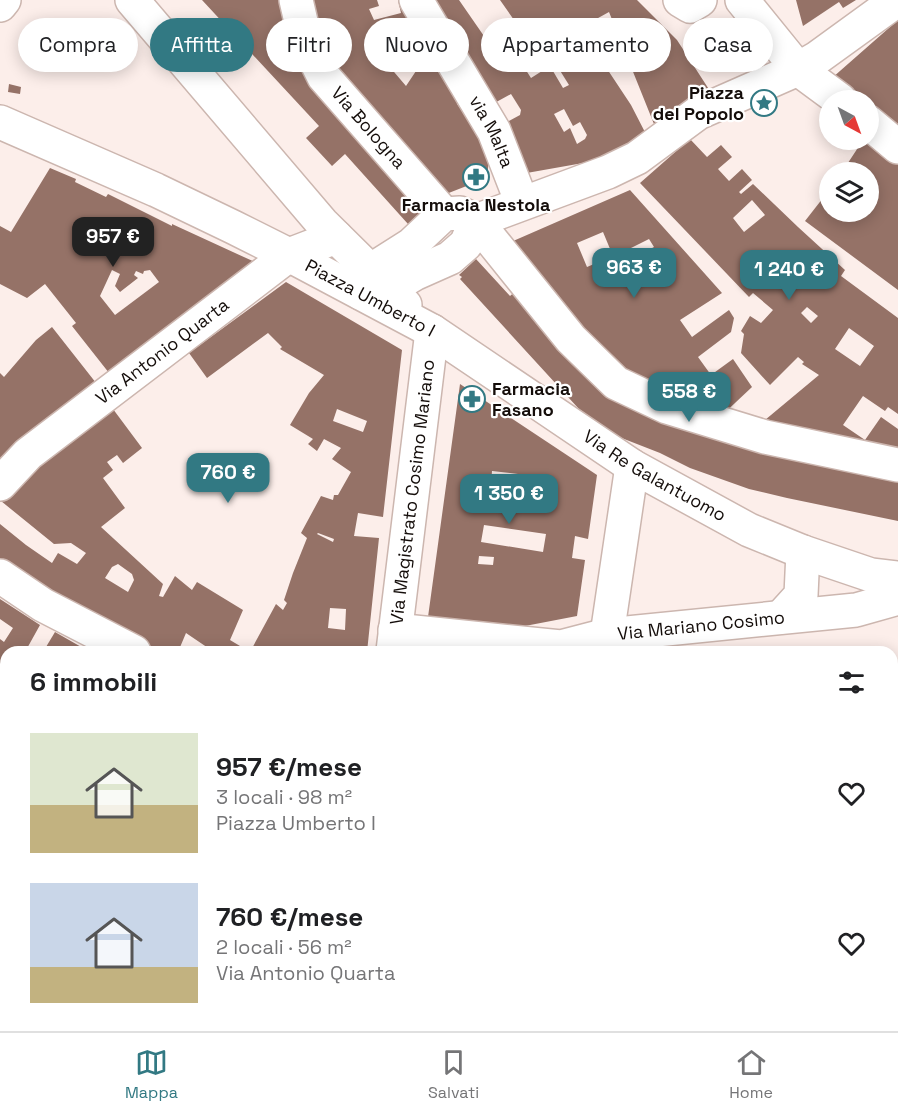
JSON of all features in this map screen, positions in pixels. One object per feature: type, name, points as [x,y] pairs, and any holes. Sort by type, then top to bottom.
[{"type":"street","points":[[0,5],[4,0]]},
{"type":"street","name":"Piazza Umberto I","points":[[132,0],[374,284],[432,331]]},
{"type":"street","name":"Via Bologna","points":[[296,0],[305,39],[324,77],[444,214]]},
{"type":"street","name":"via Malta","points":[[416,0],[494,131],[522,203]]},
{"type":"street","points":[[680,0],[690,6],[700,0]]},
{"type":"street","points":[[742,0],[798,69],[826,90]]},
{"type":"street","points":[[374,284],[414,274],[450,258],[466,244],[476,221],[637,158],[698,113],[798,69],[817,58],[897,0]]},
{"type":"street","name":"Piazza Umberto I","points":[[0,122],[156,190],[278,249],[374,284]]},
{"type":"street","points":[[879,131],[898,147]]},
{"type":"street","points":[[278,249],[300,224],[308,206]]},
{"type":"street","points":[[374,284],[444,214],[460,213],[476,221],[571,339],[616,383],[667,407],[765,437],[898,465]]},
{"type":"street","name":"Via Antonio Quarta","points":[[0,484],[28,454],[278,249],[336,237]]},
{"type":"street","name":"Via Re Galantuomo","points":[[432,331],[632,466],[749,530],[870,575],[898,578]]},
{"type":"street","name":"Via Magistrato Cosimo Mariano","points":[[394,641],[432,331]]},
{"type":"street","points":[[608,635],[632,466]]},
{"type":"street","points":[[781,617],[801,595],[803,552]]},
{"type":"street","points":[[0,576],[43,605],[122,646]]},
{"type":"street","name":"Via Mariano Cosimo","points":[[565,646],[608,635],[856,610],[898,598]]},
{"type":"street","name":"Via Mariano Cosimo","points":[[394,641],[533,646]]},
{"type":"building","points":[[202,0],[290,0],[302,18],[266,18],[266,69],[254,56],[254,18],[219,18]]},
{"type":"building","points":[[302,0],[377,0],[379,6],[369,9],[373,18],[364,18],[364,72],[394,72],[406,86],[415,72],[446,72],[464,98],[457,104],[490,149],[487,178],[441,196],[361,114],[339,72],[352,72],[352,18],[311,18]]},
{"type":"building","points":[[398,0],[406,0],[415,18],[382,18],[401,13]]},
{"type":"building","points":[[426,0],[459,0],[481,32],[481,72],[527,72],[531,78],[540,72],[554,72],[563,88],[569,85],[561,72],[609,72],[631,105],[648,138],[600,160],[521,174],[500,126],[520,115],[521,110],[511,94],[489,106],[469,72],[469,18],[437,18]],"holes":[[[564,109],[573,126],[580,122],[587,135],[577,144],[570,128],[564,132],[554,114]]]},
{"type":"building","points":[[500,0],[637,0],[655,18],[611,18],[609,12],[598,18],[513,18]]},
{"type":"building","points":[[796,0],[856,0],[843,8],[839,2],[803,26]]},
{"type":"building","points":[[898,20],[898,136],[879,120],[879,90],[846,90],[832,78]]},
{"type":"building","points":[[671,34],[683,49],[683,72],[698,72],[712,94],[656,129],[633,72],[671,72]]},
{"type":"building","points":[[269,72],[338,72],[427,206],[408,224],[345,154],[332,166],[306,138],[319,126]]},
{"type":"building","points":[[9,84],[21,87],[20,94],[8,92]]},
{"type":"building","points":[[690,139],[707,157],[721,145],[732,157],[718,169],[729,181],[742,169],[752,180],[739,192],[741,194],[753,184],[845,270],[841,276],[898,318],[898,414],[888,407],[885,411],[863,396],[843,425],[865,440],[881,417],[898,429],[898,459],[759,425],[819,375],[802,364],[804,362],[798,357],[770,385],[741,353],[744,334],[741,331],[750,316],[761,323],[773,310],[753,293],[749,297],[640,183]],"holes":[[[752,200],[765,215],[744,232],[733,218]],[[807,307],[818,316],[811,323],[801,313]],[[849,328],[874,346],[860,366],[835,349]]]},
{"type":"building","points":[[879,148],[898,162],[898,290],[805,221],[819,203],[819,222],[879,222],[879,162],[849,162],[856,150],[879,150]]},
{"type":"building","points":[[50,168],[76,179],[75,182],[106,197],[108,194],[172,226],[172,224],[259,264],[113,378],[72,326],[76,323],[45,284],[27,298],[0,284],[0,226],[11,232]],"holes":[[[112,270],[120,274],[115,286],[120,292],[138,278],[134,275],[136,271],[143,274],[144,271],[150,270],[159,282],[115,315],[100,296]]]},
{"type":"building","points":[[630,190],[722,293],[680,320],[692,337],[729,310],[734,318],[731,332],[698,357],[711,375],[733,359],[752,387],[718,419],[613,370],[504,245]],"holes":[[[603,232],[613,256],[587,267],[577,243]],[[649,239],[654,247],[635,257],[631,248]]]},
{"type":"building","points":[[476,259],[510,296],[518,289],[604,381],[898,475],[898,521],[749,489],[690,468],[619,437],[579,409],[460,279],[462,277],[459,275]]},
{"type":"building","points":[[286,282],[402,350],[383,517],[358,513],[354,536],[379,538],[368,646],[253,646],[276,604],[283,610],[287,603],[284,600],[307,538],[301,533],[321,496],[333,500],[334,495],[338,495],[351,472],[332,459],[341,448],[324,439],[317,451],[308,444],[313,439],[290,425],[309,393],[324,375],[280,349],[282,347],[268,333],[207,378],[189,353]],"holes":[[[337,409],[367,421],[363,432],[333,421]],[[317,534],[334,539],[333,542]],[[330,608],[346,609],[345,630],[328,628]]]},
{"type":"building","points":[[52,327],[100,388],[0,460],[0,373],[4,377],[36,340]]},
{"type":"building","points":[[460,384],[597,475],[588,539],[575,536],[572,558],[585,560],[577,616],[494,632],[428,617]],"holes":[[[492,471],[518,474],[516,488],[540,490],[539,503],[519,501],[519,504],[513,503],[513,499],[502,498],[503,493],[498,492],[499,484],[491,484]],[[484,525],[546,534],[543,552],[481,542]],[[479,556],[494,557],[493,565],[478,564]]]},
{"type":"building","points":[[113,409],[142,448],[123,463],[117,455],[107,462],[113,470],[103,478],[125,508],[101,527],[163,584],[159,596],[163,597],[175,576],[192,590],[197,582],[243,610],[230,640],[240,646],[205,646],[186,633],[181,646],[111,646],[0,568],[0,524],[52,563],[58,553],[77,564],[86,553],[71,543],[54,544],[1,501],[33,467]],"holes":[[[118,564],[132,574],[134,580],[128,592],[105,578],[112,567]]]},
{"type":"building","points":[[0,599],[40,625],[28,646],[0,646],[0,639],[4,642],[13,628],[0,619]]},
{"type":"building","points":[[55,632],[80,646],[47,646]]},
{"type":"place","name":"Piazza del Popolo","points":[[764,103]]},
{"type":"place","name":"Farmacia Nestola","points":[[476,177]]},
{"type":"place","name":"Farmacia Fasano","points":[[472,399]]}]
